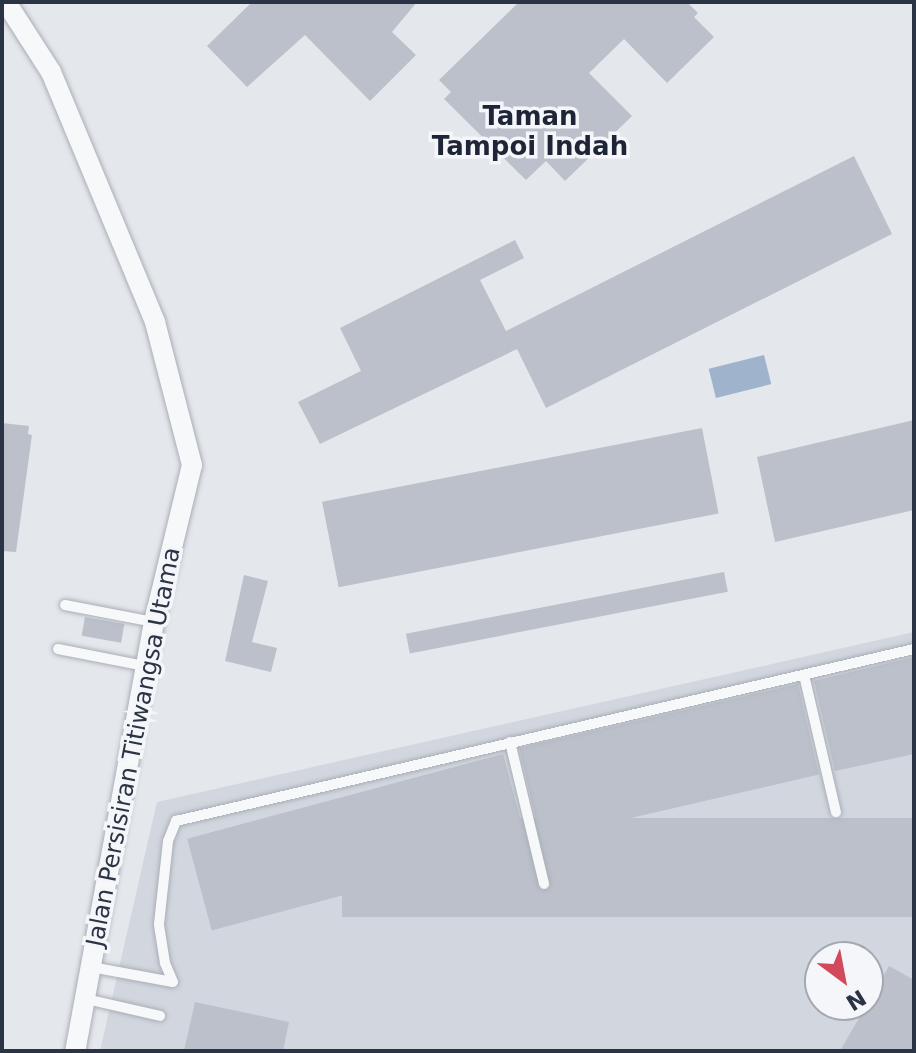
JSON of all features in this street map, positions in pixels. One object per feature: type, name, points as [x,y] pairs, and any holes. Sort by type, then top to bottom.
[{"type":"street","name":"Jalan Persisiran Titiwangsa Utama","points":[[6,2],[51,72],[155,322],[192,465],[145,666],[75,1051]]},
{"type":"lane","points":[[65,605],[154,622]]},
{"type":"lane","points":[[58,649],[145,666]]},
{"type":"lane","points":[[91,967],[173,982],[165,963],[159,924],[168,841],[176,821],[914,649]]},
{"type":"lane","points":[[804,675],[836,812]]},
{"type":"lane","points":[[510,742],[544,884]]},
{"type":"lane","points":[[86,999],[160,1016]]},
{"type":"shaded area","points":[[914,632],[914,1051],[100,1051],[157,802]]},
{"type":"water","points":[[764,355],[771,384],[716,398],[709,369]]},
{"type":"building","points":[[252,2],[417,2],[392,32],[416,55],[370,101],[305,35],[247,87],[207,46]]},
{"type":"building","points":[[519,2],[687,2],[698,13],[694,17],[714,37],[667,83],[624,39],[589,73],[632,116],[565,181],[546,161],[526,180],[444,99],[451,92],[439,80]]},
{"type":"building","points":[[854,156],[892,234],[546,408],[517,349],[320,444],[298,402],[361,371],[340,328],[515,240],[524,258],[480,280],[506,331]]},
{"type":"building","points":[[914,420],[914,510],[775,542],[757,457]]},
{"type":"building","points":[[2,423],[29,426],[28,434],[32,435],[16,552],[2,551]]},
{"type":"building","points":[[702,428],[719,513],[339,587],[322,502]]},
{"type":"building","points":[[724,572],[728,592],[410,653],[406,634]]},
{"type":"building","points":[[244,575],[268,581],[252,642],[277,648],[271,672],[225,661]]},
{"type":"building","points":[[85,617],[124,624],[121,643],[82,636]]},
{"type":"building","points":[[914,657],[914,754],[835,771],[814,681]]},
{"type":"building","points":[[798,684],[819,775],[540,839],[519,748]]},
{"type":"building","points":[[503,754],[528,846],[212,930],[187,839]]},
{"type":"building","points":[[342,818],[914,818],[914,917],[342,917]]},
{"type":"building","points":[[889,966],[914,980],[914,1051],[840,1051],[857,1021],[884,1021],[884,975]]},
{"type":"building","points":[[195,1002],[289,1022],[283,1051],[184,1051]]},
{"type":"district","name":"Taman Tampoi Indah","points":[[530,132]]}]
